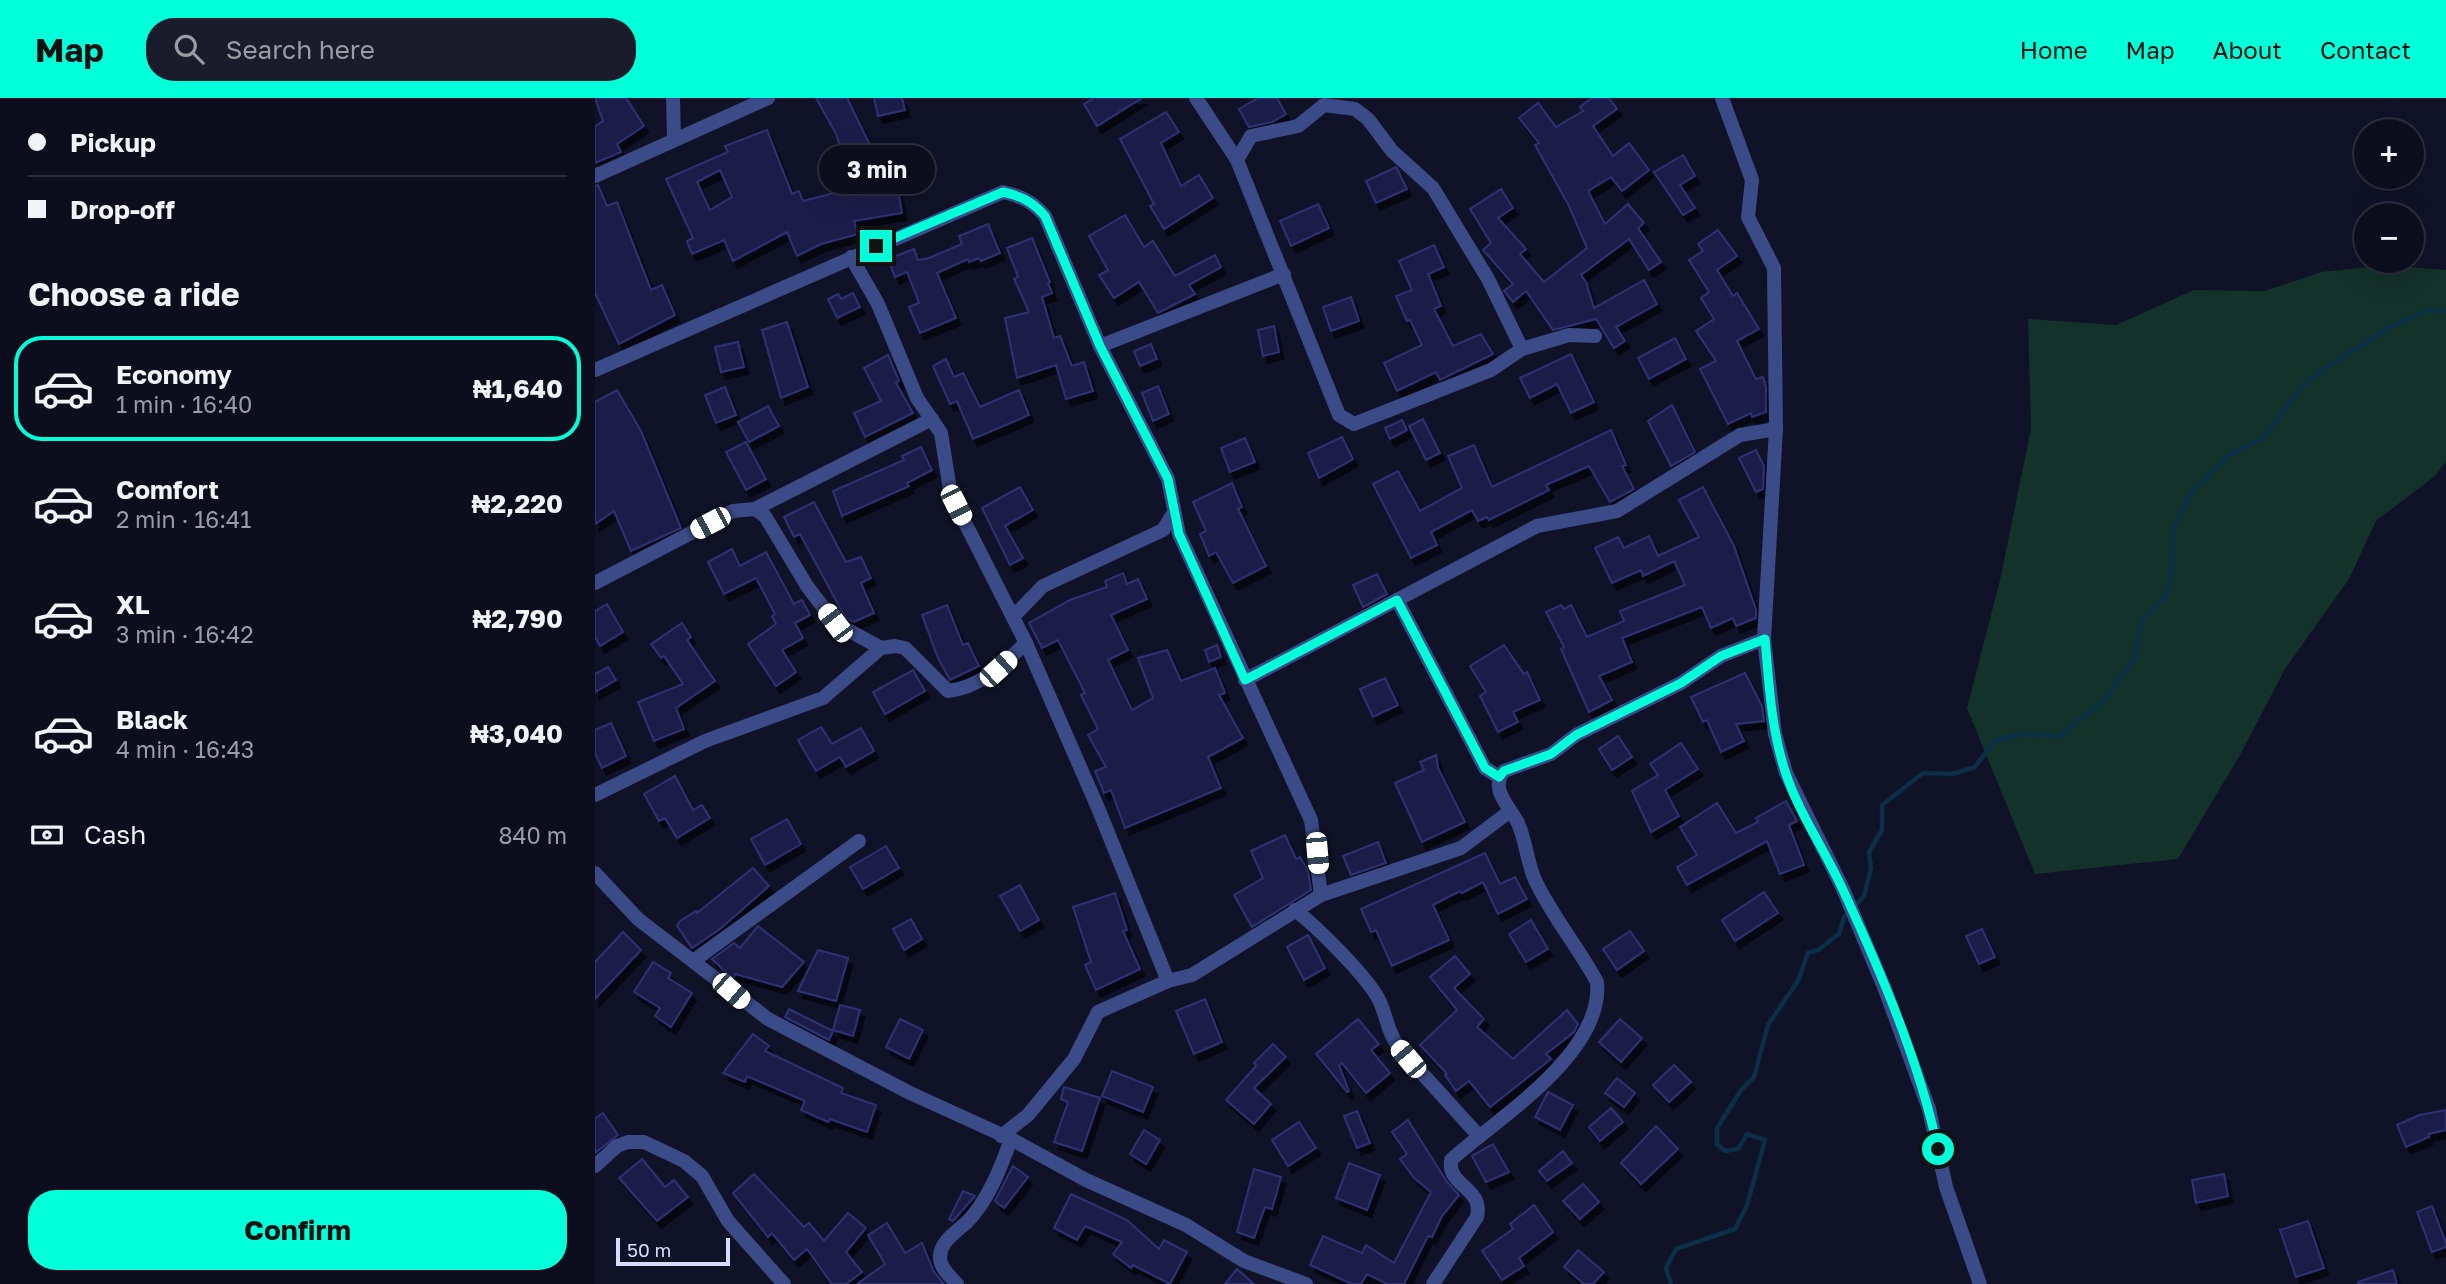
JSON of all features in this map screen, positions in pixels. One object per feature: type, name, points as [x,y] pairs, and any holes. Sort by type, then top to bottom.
[{"type":"street","points":[[673,98],[674,139]]},
{"type":"street","points":[[595,176],[627,164],[674,139],[768,98]]},
{"type":"street","points":[[1196,98],[1237,160],[1339,415],[1347,422],[1354,424],[1491,370],[1522,349],[1569,335],[1595,336]]},
{"type":"street","points":[[1722,98],[1752,180],[1748,217],[1774,268],[1776,429],[1765,639],[1775,734],[1786,773],[1843,889],[1884,987],[1929,1109],[1946,1187],[1980,1284]]},
{"type":"street","points":[[1237,160],[1251,136],[1298,126],[1324,105],[1355,109],[1442,201],[1488,279],[1522,349]]},
{"type":"street","points":[[595,370],[1003,192],[1018,195],[1035,205],[1045,216],[1100,346],[1168,479],[1179,534],[1311,820],[1321,895]]},
{"type":"street","points":[[851,257],[878,304],[917,398],[940,433],[950,490],[956,505],[1026,643],[1098,808],[1168,981]]},
{"type":"street","points":[[1100,346],[1284,274]]},
{"type":"street","points":[[595,583],[733,511],[755,509],[932,419]]},
{"type":"street","points":[[1245,680],[1538,526],[1617,511],[1740,435],[1776,429]]},
{"type":"street","points":[[755,509],[765,516],[807,586],[835,623],[881,648]]},
{"type":"street","points":[[1013,617],[1034,592],[1043,586],[1163,530],[1173,513]]},
{"type":"street","points":[[1163,530],[1179,534]]},
{"type":"street","points":[[1397,600],[1485,768],[1499,777]]},
{"type":"street","points":[[1433,1284],[1476,1217],[1479,1206],[1450,1168],[1451,1160],[1545,1082],[1589,1026],[1596,1012],[1598,997],[1597,982],[1534,877],[1519,827],[1498,787],[1499,777],[1504,771],[1551,754],[1576,735],[1681,683],[1721,656],[1765,639]]},
{"type":"street","points":[[595,795],[705,740],[823,698],[881,648],[905,648],[949,691],[966,689],[998,669],[1026,643]]},
{"type":"street","points":[[957,1284],[941,1266],[940,1256],[945,1242],[975,1211],[1000,1169],[1006,1138],[1074,1059],[1098,1012],[1168,981],[1192,975],[1321,895],[1453,852],[1483,834],[1509,812]]},
{"type":"street","points":[[693,961],[859,841]]},
{"type":"street","points":[[595,873],[638,919],[768,1019],[1086,1181],[1186,1225],[1244,1261],[1306,1284]]},
{"type":"street","points":[[1295,910],[1364,980],[1380,1003],[1391,1038],[1478,1135]]},
{"type":"street","points":[[595,1166],[617,1146],[628,1142],[644,1142],[684,1161],[702,1176],[728,1221],[784,1284]]},
{"type":"green space","points":[[2354,268],[2354,273],[2424,273],[2424,268],[2446,270],[2446,461],[2435,476],[2376,521],[2349,579],[2285,669],[2240,755],[2178,859],[2035,874],[1967,708],[2000,580],[2031,429],[2028,319],[2116,325],[2194,290],[2264,291],[2322,272]]},
{"type":"building","points":[[595,98],[626,98],[644,126],[617,144],[621,152],[595,163],[595,126],[603,121]]},
{"type":"building","points":[[816,98],[847,98],[871,147],[843,156],[836,134]]},
{"type":"building","points":[[874,98],[902,98],[905,110],[878,116]]},
{"type":"building","points":[[1094,98],[1142,98],[1097,126],[1084,104]]},
{"type":"building","points":[[1258,98],[1277,98],[1286,114],[1272,122],[1249,127],[1239,109]]},
{"type":"building","points":[[1592,98],[1609,98],[1617,109],[1593,126],[1613,156],[1629,143],[1649,170],[1622,191],[1611,177],[1588,191],[1605,224],[1628,204],[1644,223],[1638,228],[1661,262],[1649,270],[1629,239],[1581,275],[1594,308],[1644,280],[1657,304],[1616,327],[1625,341],[1614,348],[1596,319],[1553,330],[1526,291],[1513,302],[1504,291],[1513,284],[1483,250],[1491,243],[1470,209],[1501,189],[1513,208],[1498,218],[1526,249],[1520,254],[1544,282],[1587,248],[1569,206],[1535,145],[1539,143],[1519,118],[1538,103],[1556,127],[1583,111],[1580,107]]},
{"type":"building","points":[[1166,112],[1179,132],[1161,143],[1181,186],[1199,175],[1213,198],[1164,229],[1150,206],[1154,204],[1120,139]]},
{"type":"building","points":[[767,130],[792,194],[799,191],[803,201],[846,190],[847,194],[897,185],[902,213],[854,221],[858,234],[821,244],[797,256],[787,232],[733,261],[724,240],[692,254],[687,241],[693,238],[666,179],[728,152],[725,146]],"holes":[[[720,170],[732,197],[710,210],[697,182]]]},
{"type":"building","points":[[1683,155],[1695,176],[1680,185],[1695,208],[1683,215],[1654,172]]},
{"type":"building","points":[[1396,167],[1407,189],[1376,203],[1366,181]]},
{"type":"building","points":[[598,185],[607,206],[617,202],[651,290],[662,285],[675,315],[619,344],[595,293],[595,186]]},
{"type":"building","points":[[1318,204],[1329,228],[1291,246],[1280,221]]},
{"type":"building","points":[[1125,215],[1144,247],[1153,241],[1175,276],[1215,255],[1221,267],[1189,285],[1195,294],[1158,313],[1139,282],[1114,298],[1099,275],[1108,270],[1089,236]]},
{"type":"building","points":[[988,224],[1000,253],[981,261],[979,258],[969,262],[968,259],[937,273],[956,318],[920,333],[909,307],[919,303],[907,272],[895,277],[888,259],[914,249],[918,260],[929,258],[962,244],[959,236]]},
{"type":"building","points":[[1718,230],[1737,256],[1717,270],[1733,296],[1737,293],[1759,329],[1737,341],[1756,379],[1763,377],[1766,387],[1766,412],[1752,417],[1751,413],[1728,424],[1700,369],[1716,361],[1696,331],[1714,319],[1701,298],[1709,292],[1689,260],[1703,251],[1698,244]]},
{"type":"building","points":[[1032,238],[1050,282],[1048,283],[1052,293],[1042,297],[1054,338],[1060,336],[1072,366],[1084,362],[1093,391],[1066,399],[1056,365],[1017,378],[1005,318],[1029,312],[1014,279],[1018,277],[1007,248]]},
{"type":"building","points":[[1434,245],[1444,267],[1428,274],[1441,306],[1434,309],[1453,346],[1481,334],[1493,354],[1440,380],[1436,372],[1397,391],[1384,363],[1422,345],[1396,296],[1412,290],[1399,261]]},
{"type":"building","points":[[853,293],[860,307],[837,318],[828,299],[838,294],[841,299]]},
{"type":"building","points":[[1351,297],[1359,321],[1331,331],[1323,307]]},
{"type":"building","points":[[787,322],[808,387],[781,398],[762,330]]},
{"type":"building","points":[[1274,326],[1279,352],[1263,356],[1258,330]]},
{"type":"building","points":[[1675,338],[1686,359],[1649,379],[1638,358]]},
{"type":"building","points":[[738,342],[744,367],[721,372],[715,347]]},
{"type":"building","points":[[1151,344],[1157,359],[1140,366],[1134,351]]},
{"type":"building","points":[[1571,354],[1594,402],[1571,413],[1557,384],[1530,398],[1520,378]]},
{"type":"building","points":[[888,355],[899,381],[896,383],[913,413],[865,437],[854,413],[881,401],[864,368]]},
{"type":"building","points":[[946,359],[954,377],[963,373],[980,407],[1019,390],[1029,415],[973,439],[957,401],[950,404],[933,366]]},
{"type":"building","points":[[1158,386],[1169,414],[1153,421],[1142,393]]},
{"type":"building","points":[[725,387],[736,415],[716,423],[705,395]]},
{"type":"building","points":[[617,390],[641,431],[681,528],[631,551],[614,511],[595,524],[595,402]]},
{"type":"building","points":[[1672,405],[1695,452],[1671,466],[1648,421]]},
{"type":"building","points":[[768,406],[779,426],[749,442],[738,422]]},
{"type":"building","points":[[1423,419],[1440,453],[1426,460],[1409,426]]},
{"type":"building","points":[[1402,420],[1407,430],[1390,439],[1385,428]]},
{"type":"building","points":[[1611,430],[1626,465],[1622,466],[1634,489],[1610,502],[1589,466],[1546,485],[1549,490],[1489,520],[1487,517],[1478,521],[1472,510],[1431,532],[1437,545],[1411,558],[1373,484],[1398,471],[1420,511],[1462,488],[1448,456],[1474,445],[1492,487]]},
{"type":"building","points":[[1342,437],[1353,459],[1319,478],[1308,453]]},
{"type":"building","points":[[1245,438],[1255,462],[1230,472],[1221,448]]},
{"type":"building","points":[[746,442],[766,479],[746,490],[726,452]]},
{"type":"building","points":[[921,447],[932,470],[907,483],[909,486],[842,516],[833,491],[904,460],[902,456]]},
{"type":"building","points":[[1756,450],[1764,466],[1763,489],[1756,492],[1739,458]]},
{"type":"building","points":[[1232,483],[1242,507],[1238,509],[1266,566],[1233,583],[1216,552],[1209,556],[1200,534],[1206,531],[1193,502]]},
{"type":"building","points":[[1020,487],[1033,510],[1005,526],[1023,558],[1010,565],[982,508]]},
{"type":"building","points":[[1703,487],[1734,546],[1756,610],[1756,618],[1736,626],[1733,618],[1711,628],[1702,607],[1622,638],[1632,662],[1599,676],[1612,700],[1589,712],[1561,649],[1564,647],[1546,612],[1561,605],[1564,609],[1571,605],[1587,637],[1624,621],[1620,611],[1685,585],[1674,561],[1643,576],[1641,570],[1612,583],[1595,548],[1618,537],[1624,548],[1649,536],[1658,556],[1699,537],[1679,500]]},
{"type":"building","points":[[814,502],[846,562],[861,557],[871,578],[861,583],[874,613],[854,622],[845,617],[800,534],[794,537],[784,517]]},
{"type":"building","points":[[732,549],[740,566],[766,552],[794,604],[802,600],[810,615],[795,623],[803,638],[782,650],[796,672],[776,686],[748,644],[776,624],[772,616],[775,614],[756,578],[724,594],[708,562]]},
{"type":"building","points":[[1123,573],[1127,584],[1138,579],[1147,599],[1111,615],[1128,650],[1108,660],[1132,710],[1153,698],[1138,658],[1167,650],[1181,681],[1215,668],[1225,693],[1219,695],[1243,738],[1208,757],[1221,788],[1125,828],[1111,790],[1104,793],[1095,771],[1106,767],[1088,735],[1098,729],[1081,695],[1085,693],[1058,640],[1042,648],[1029,623],[1070,600],[1107,587],[1105,581]]},
{"type":"building","points":[[1377,574],[1387,594],[1363,607],[1353,585]]},
{"type":"building","points":[[607,604],[623,632],[600,646],[595,637],[595,611]]},
{"type":"building","points":[[947,605],[963,645],[968,643],[979,666],[950,680],[938,658],[922,615]]},
{"type":"building","points":[[682,623],[691,637],[687,640],[715,681],[676,708],[684,729],[654,741],[638,702],[683,684],[664,656],[661,658],[651,644]]},
{"type":"building","points":[[1217,645],[1221,657],[1209,662],[1205,650]]},
{"type":"building","points":[[1504,645],[1524,674],[1527,672],[1540,700],[1513,712],[1518,722],[1498,732],[1480,696],[1486,692],[1470,666]]},
{"type":"building","points":[[608,667],[616,680],[595,692],[595,674]]},
{"type":"building","points":[[913,670],[925,691],[885,714],[873,692]]},
{"type":"building","points":[[1745,673],[1762,706],[1764,721],[1736,724],[1744,741],[1721,752],[1707,720],[1703,722],[1691,697]]},
{"type":"building","points":[[1385,678],[1398,705],[1373,717],[1360,689]]},
{"type":"building","points":[[611,723],[626,756],[602,768],[595,753],[595,730]]},
{"type":"building","points":[[821,727],[832,744],[861,728],[874,751],[846,767],[840,757],[816,771],[798,740]]},
{"type":"building","points":[[1618,736],[1632,757],[1612,770],[1599,749]]},
{"type":"building","points":[[1681,743],[1698,769],[1665,790],[1679,816],[1651,832],[1632,791],[1658,775],[1650,764]]},
{"type":"building","points":[[1436,755],[1438,768],[1465,822],[1422,842],[1395,783],[1424,770],[1420,762]]},
{"type":"building","points":[[675,776],[693,810],[702,805],[710,818],[677,838],[665,818],[659,821],[644,794]]},
{"type":"building","points":[[1786,801],[1797,821],[1789,825],[1804,865],[1780,874],[1767,841],[1687,885],[1677,867],[1697,855],[1680,827],[1717,803],[1736,833],[1758,822],[1756,818]]},
{"type":"building","points":[[787,819],[801,844],[765,865],[751,839]]},
{"type":"building","points":[[1285,835],[1296,859],[1300,857],[1308,871],[1311,890],[1252,927],[1234,895],[1263,878],[1251,851]]},
{"type":"building","points":[[1378,842],[1386,863],[1351,875],[1343,856]]},
{"type":"building","points":[[886,846],[899,868],[863,889],[850,867]]},
{"type":"building","points":[[1485,853],[1500,884],[1515,877],[1527,899],[1498,914],[1483,882],[1462,893],[1460,891],[1433,905],[1449,940],[1392,966],[1376,930],[1371,932],[1361,909]]},
{"type":"building","points":[[753,868],[769,886],[720,929],[692,948],[677,926],[680,921],[696,911],[697,913]]},
{"type":"building","points":[[1020,885],[1039,920],[1020,931],[1000,896]]},
{"type":"building","points":[[1764,892],[1778,913],[1735,941],[1722,920]]},
{"type":"building","points":[[1115,893],[1127,930],[1123,931],[1140,969],[1096,990],[1085,965],[1091,962],[1073,907]]},
{"type":"building","points":[[911,919],[922,939],[904,950],[893,929]]},
{"type":"building","points":[[1531,920],[1548,949],[1526,962],[1509,934]]},
{"type":"building","points":[[758,926],[804,962],[782,987],[735,974],[733,979],[712,959],[734,943],[740,948]]},
{"type":"building","points":[[1982,929],[1995,957],[1979,964],[1966,936]]},
{"type":"building","points":[[1630,931],[1644,951],[1617,970],[1603,949]]},
{"type":"building","points":[[623,932],[641,950],[595,999],[595,962]]},
{"type":"building","points":[[1308,935],[1325,968],[1304,980],[1287,947]]},
{"type":"building","points":[[818,950],[848,958],[836,1001],[798,991]]},
{"type":"building","points":[[1455,956],[1470,974],[1454,988],[1484,1019],[1477,1027],[1513,1059],[1567,1010],[1578,1024],[1574,1032],[1546,1054],[1551,1059],[1490,1107],[1469,1081],[1456,1091],[1445,1075],[1447,1074],[1420,1045],[1457,1010],[1430,977]]},
{"type":"building","points":[[653,962],[671,973],[668,978],[692,993],[671,1027],[655,1016],[660,1008],[634,992]]},
{"type":"building","points":[[1205,999],[1222,1042],[1194,1054],[1176,1011]]},
{"type":"building","points":[[840,1005],[860,1010],[853,1036],[833,1030]]},
{"type":"building","points":[[789,1009],[833,1031],[829,1040],[785,1017]]},
{"type":"building","points":[[900,1019],[923,1030],[909,1059],[886,1047]]},
{"type":"building","points":[[1358,1019],[1379,1044],[1371,1050],[1390,1073],[1366,1093],[1342,1063],[1339,1065],[1349,1091],[1347,1092],[1316,1054]]},
{"type":"building","points":[[1620,1019],[1642,1038],[1621,1062],[1599,1042]]},
{"type":"building","points":[[753,1034],[769,1046],[765,1051],[843,1088],[841,1093],[876,1105],[867,1132],[830,1119],[828,1122],[801,1110],[805,1101],[747,1076],[745,1082],[723,1073]]},
{"type":"building","points":[[1273,1044],[1286,1057],[1254,1088],[1271,1104],[1254,1124],[1226,1100],[1256,1066],[1254,1063]]},
{"type":"building","points":[[1674,1065],[1691,1082],[1669,1102],[1653,1085]]},
{"type":"building","points":[[1112,1071],[1153,1087],[1143,1112],[1102,1096]]},
{"type":"building","points":[[1617,1078],[1635,1093],[1624,1107],[1605,1093]]},
{"type":"building","points":[[1064,1087],[1100,1098],[1082,1151],[1054,1142],[1068,1102],[1061,1099]]},
{"type":"building","points":[[1548,1092],[1573,1105],[1560,1130],[1535,1117]]},
{"type":"building","points":[[1611,1108],[1623,1122],[1600,1141],[1589,1127]]},
{"type":"building","points":[[2446,1110],[2446,1130],[2428,1134],[2429,1137],[2406,1147],[2397,1125],[2419,1115]]},
{"type":"building","points":[[1357,1111],[1370,1143],[1357,1148],[1344,1116]]},
{"type":"building","points":[[603,1113],[618,1135],[595,1153],[595,1118]]},
{"type":"building","points":[[1408,1120],[1447,1182],[1459,1195],[1442,1216],[1432,1237],[1428,1236],[1404,1284],[1387,1284],[1367,1274],[1361,1284],[1352,1284],[1310,1265],[1323,1236],[1362,1253],[1366,1245],[1394,1263],[1431,1192],[1414,1178],[1400,1159],[1407,1154],[1392,1132]]},
{"type":"building","points":[[1299,1122],[1316,1148],[1288,1166],[1272,1140]]},
{"type":"building","points":[[1656,1126],[1678,1149],[1641,1184],[1621,1163]]},
{"type":"building","points":[[1144,1130],[1160,1140],[1146,1164],[1130,1154]]},
{"type":"building","points":[[1493,1144],[1509,1172],[1486,1182],[1472,1156]]},
{"type":"building","points":[[1563,1151],[1572,1163],[1547,1181],[1539,1171]]},
{"type":"building","points":[[642,1159],[665,1187],[674,1180],[688,1197],[657,1221],[619,1178]]},
{"type":"building","points":[[1349,1163],[1380,1175],[1367,1210],[1336,1198]]},
{"type":"building","points":[[1013,1166],[1028,1177],[1004,1208],[995,1201]]},
{"type":"building","points":[[1254,1169],[1281,1177],[1272,1209],[1265,1207],[1254,1238],[1237,1232]]},
{"type":"building","points":[[754,1174],[804,1227],[809,1223],[824,1241],[848,1213],[866,1228],[846,1252],[862,1272],[846,1284],[832,1284],[807,1249],[794,1260],[772,1233],[768,1237],[733,1193]]},
{"type":"building","points":[[2224,1174],[2228,1196],[2196,1203],[2192,1180]]},
{"type":"building","points":[[1583,1184],[1599,1202],[1580,1219],[1563,1201]]},
{"type":"building","points":[[963,1191],[975,1196],[953,1221],[949,1219]]},
{"type":"building","points":[[1071,1194],[1127,1220],[1159,1249],[1164,1240],[1187,1252],[1170,1284],[1133,1265],[1131,1268],[1113,1254],[1122,1242],[1085,1226],[1077,1240],[1054,1228]]},
{"type":"building","points":[[1534,1205],[1553,1232],[1519,1258],[1524,1266],[1502,1280],[1482,1251],[1513,1229],[1510,1224]]},
{"type":"building","points":[[2432,1206],[2446,1247],[2432,1252],[2417,1212]]},
{"type":"building","points":[[2308,1221],[2324,1268],[2296,1277],[2280,1230]]},
{"type":"building","points":[[887,1223],[905,1253],[922,1243],[934,1272],[944,1284],[857,1284],[885,1264],[868,1235]]},
{"type":"building","points":[[1578,1250],[1604,1272],[1593,1284],[1584,1284],[1564,1267]]},
{"type":"building","points":[[1237,1269],[1254,1284],[1225,1284]]},
{"type":"building","points":[[2393,1270],[2397,1284],[2358,1284],[2358,1282]]},
{"type":"waterway","points":[[1671,1284],[1666,1268],[1676,1249],[1735,1229],[1747,1205],[1765,1140],[1747,1134],[1738,1149],[1725,1151],[1717,1144],[1717,1128],[1741,1090],[1754,1077],[1768,1025],[1798,981],[1808,953],[1818,950],[1839,934],[1844,917],[1864,896],[1871,868],[1869,852],[1882,830],[1882,805],[1923,773],[1952,774],[1975,767],[1995,740],[2022,734],[2059,736],[2104,700],[2134,659],[2141,621],[2165,597],[2170,583],[2174,527],[2191,492],[2230,455],[2263,438],[2304,384],[2321,371],[2390,327],[2428,310],[2446,311]]},
{"type":"route","points":[[876,246],[1003,192],[1018,195],[1035,205],[1045,216],[1100,346],[1168,479],[1179,534],[1245,680],[1397,600],[1485,768],[1499,777],[1504,771],[1551,754],[1576,735],[1681,683],[1721,656],[1765,639],[1775,734],[1786,773],[1843,889],[1884,987],[1929,1109],[1938,1149]]}]
